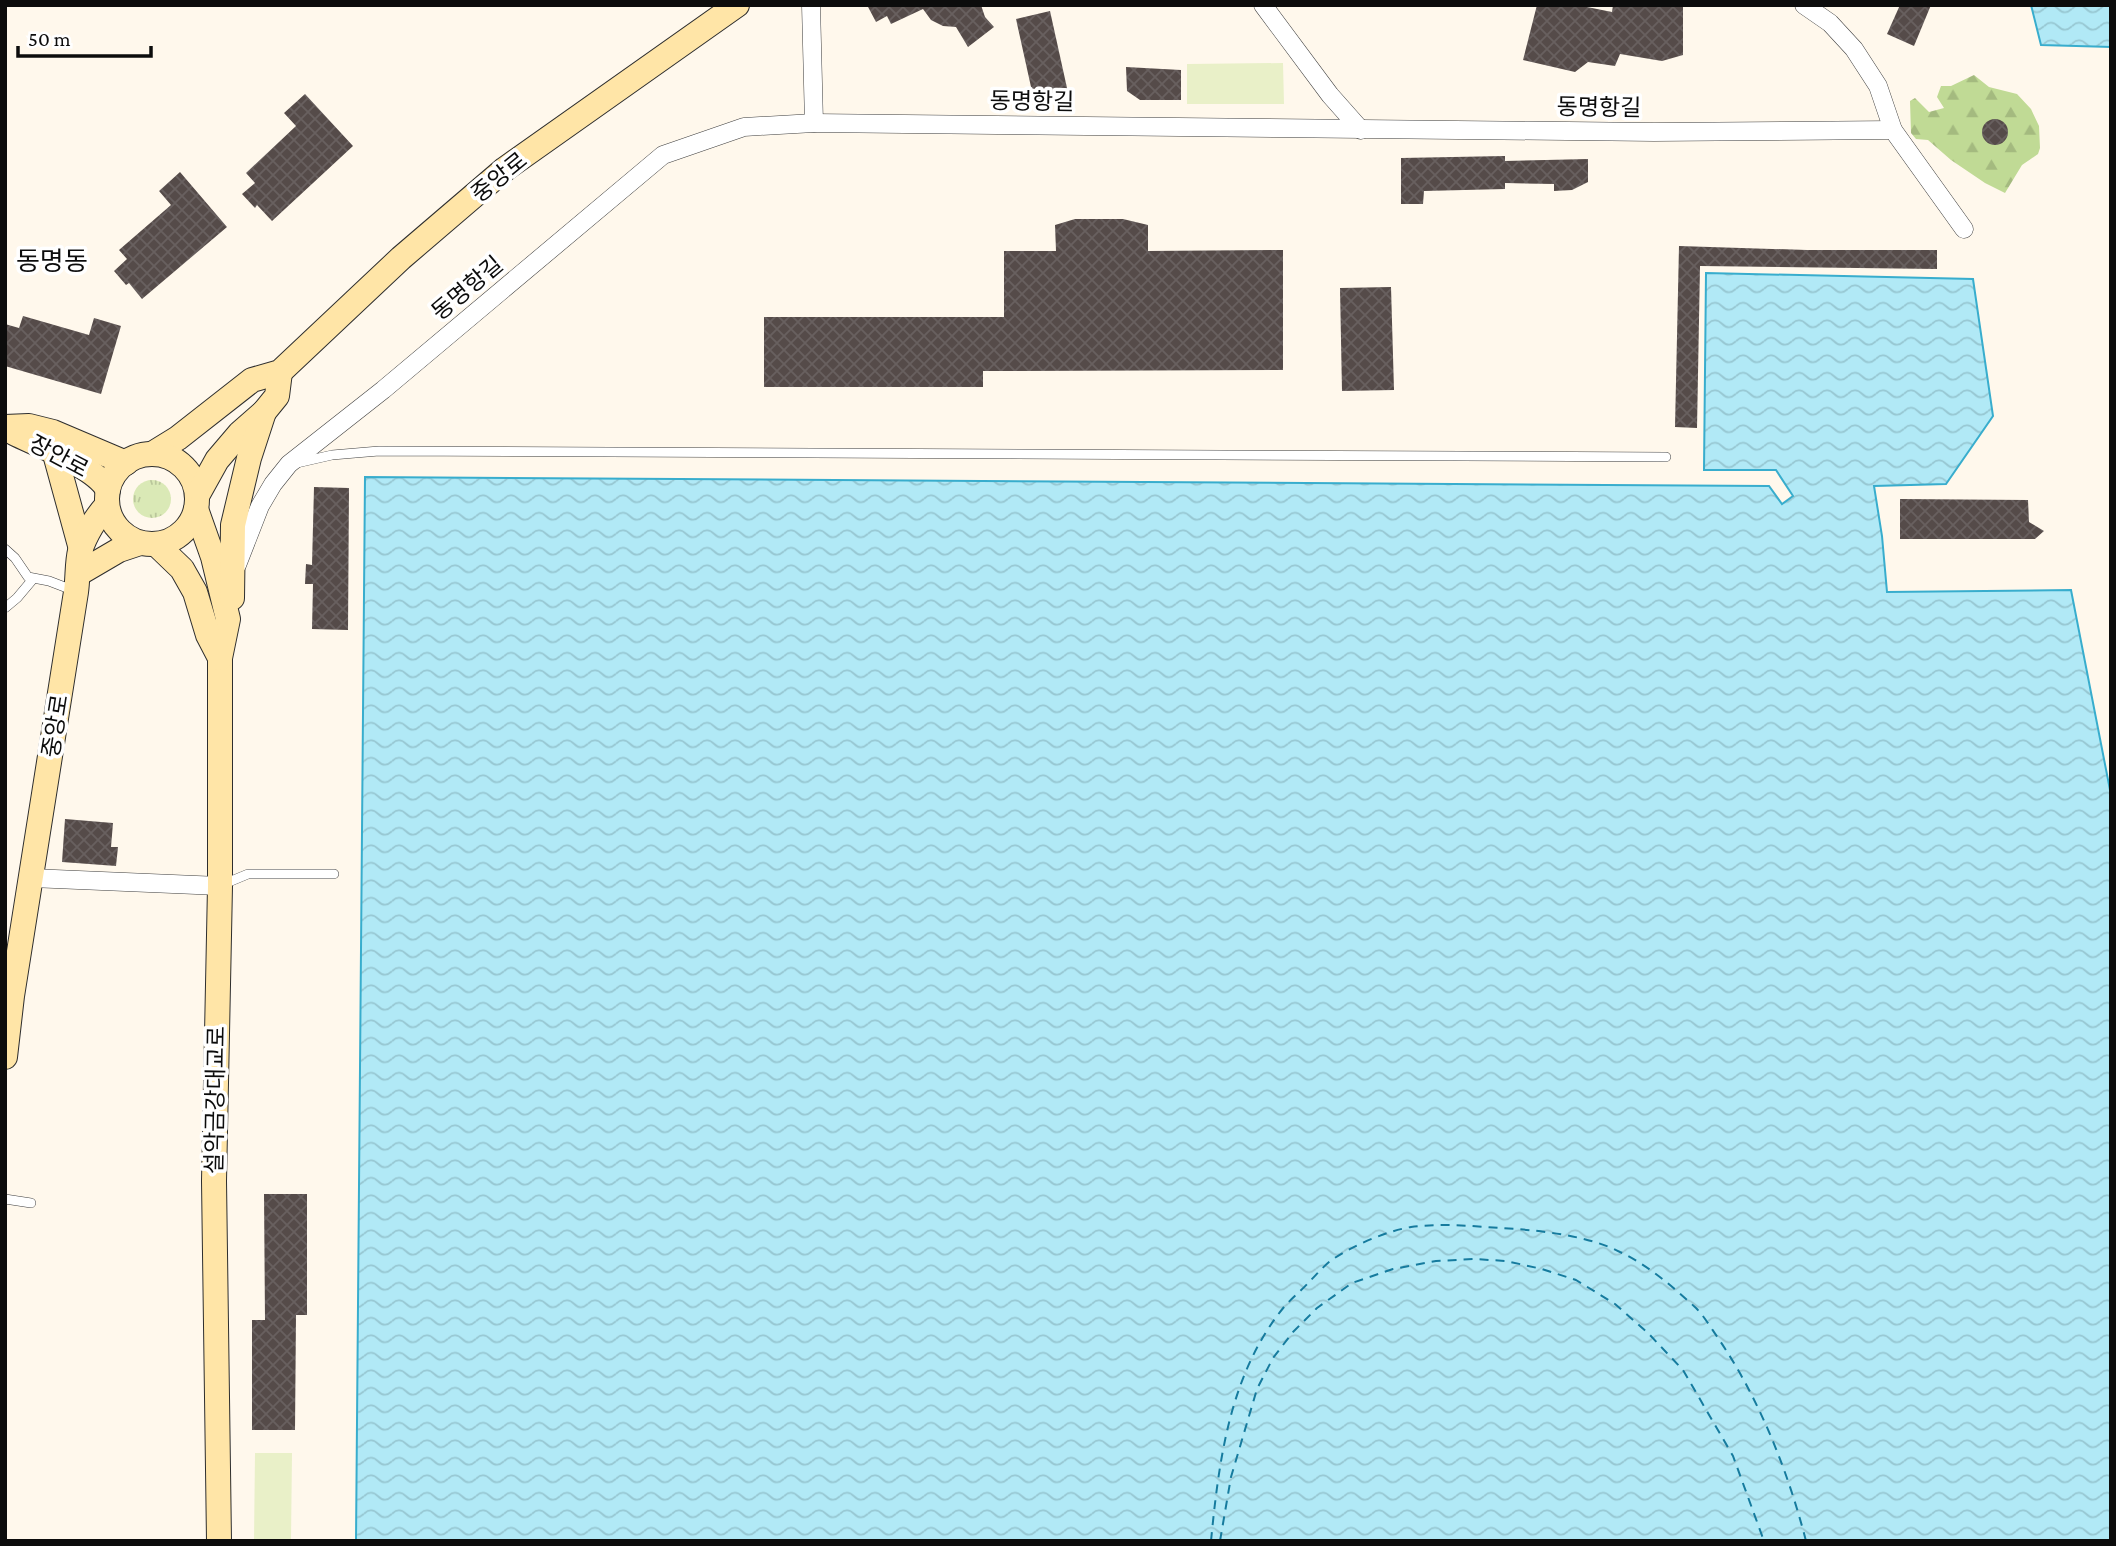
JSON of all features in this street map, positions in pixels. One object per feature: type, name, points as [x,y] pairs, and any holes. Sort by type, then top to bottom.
[{"type":"street","name":"중앙로","points":[[280,372],[401,258],[505,169],[737,5]]},
{"type":"street","points":[[811,5],[814,123]]},
{"type":"street","points":[[1263,5],[1330,95],[1361,130]]},
{"type":"street","points":[[1804,5],[1830,23],[1854,49],[1878,86],[1893,130],[1964,229]]},
{"type":"street","name":"동명항길","points":[[233,575],[260,506],[289,464],[393,381],[663,155],[744,127],[814,123],[1654,132],[1893,130]]},
{"type":"street","points":[[77,583],[119,550],[170,541],[182,533],[191,522],[217,460],[277,396],[280,372],[252,380],[178,438],[152,454],[126,463],[111,479],[107,498],[81,549]]},
{"type":"street","points":[[220,658],[233,575],[233,525],[248,458],[264,412]]},
{"type":"street","points":[[5,428],[29,426],[53,432],[126,463]]},
{"type":"street","name":"장안로","points":[[5,428],[97,476],[107,498]]},
{"type":"street","points":[[55,454],[81,549]]},
{"type":"street","points":[[152,454],[178,463],[194,483],[228,619]]},
{"type":"street","points":[[107,498],[113,522],[124,535],[148,544],[182,569],[195,593],[208,635],[220,658]]},
{"type":"street","name":"중앙로","points":[[5,1057],[9,995],[81,549]]},
{"type":"street","name":"설악금강대교로","points":[[219,1541],[214,1181],[220,658]]},
{"type":"street","points":[[30,878],[219,886]]},
{"type":"lane","points":[[289,464],[332,455],[379,451],[1666,457]]},
{"type":"lane","points":[[5,549],[28,577],[48,582],[77,583]]},
{"type":"lane","points":[[5,608],[33,579]]},
{"type":"lane","points":[[219,886],[248,874],[334,874]]},
{"type":"lane","points":[[5,1199],[30,1203]]},
{"type":"green space","points":[[1283,63],[1284,104],[1187,104],[1187,64]]},
{"type":"green space","points":[[1974,75],[1989,87],[2017,94],[2031,109],[2039,126],[2038,154],[2022,165],[2005,193],[1951,160],[1928,140],[1916,139],[1911,133],[1910,101],[1915,98],[1929,112],[1944,108],[1937,97],[1941,86],[1951,86]]},
{"type":"green space","points":[[152,480],[166,485],[171,499],[166,513],[152,518],[138,513],[133,499],[138,485]]},
{"type":"green space","points":[[255,1453],[292,1453],[291,1541],[254,1541]]},
{"type":"water","points":[[2031,5],[2111,5],[2111,47],[2041,45]]},
{"type":"water","points":[[1706,273],[1973,279],[1993,416],[1946,484],[1874,486],[1887,592],[2071,590],[2111,795],[2111,1541],[356,1541],[365,477],[1769,486],[1782,504],[1793,496],[1776,470],[1704,470]]},
{"type":"building","points":[[867,5],[981,5],[985,17],[994,27],[968,47],[956,27],[943,26],[931,20],[923,9],[891,24],[887,16],[876,22]]},
{"type":"building","points":[[1537,5],[1577,5],[1612,12],[1613,5],[1683,5],[1683,55],[1662,61],[1620,54],[1615,66],[1588,62],[1575,72],[1523,60]]},
{"type":"building","points":[[1900,5],[1931,5],[1914,46],[1887,34]]},
{"type":"building","points":[[1050,11],[1069,97],[1035,105],[1016,19]]},
{"type":"building","points":[[1126,67],[1181,70],[1181,100],[1140,100],[1127,91]]},
{"type":"building","points":[[305,94],[353,146],[272,221],[242,194],[255,183],[246,173],[296,126],[284,113]]},
{"type":"building","points":[[1995,119],[2004,123],[2008,132],[2004,141],[1995,145],[1986,141],[1982,132],[1986,123]]},
{"type":"building","points":[[1505,156],[1505,161],[1588,159],[1588,182],[1572,190],[1554,191],[1554,184],[1505,183],[1505,189],[1424,191],[1423,204],[1401,204],[1401,158]]},
{"type":"building","points":[[180,172],[227,227],[142,299],[129,283],[126,285],[114,271],[127,259],[119,250],[171,205],[159,191]]},
{"type":"building","points":[[1075,219],[1123,219],[1148,225],[1148,251],[1283,250],[1283,370],[983,371],[983,387],[764,387],[764,317],[1004,317],[1004,251],[1056,251],[1055,225]]},
{"type":"building","points":[[1679,246],[1937,250],[1937,269],[1700,266],[1697,428],[1675,427]]},
{"type":"building","points":[[1391,287],[1394,390],[1342,391],[1340,288]]},
{"type":"building","points":[[23,316],[89,335],[94,318],[121,326],[101,394],[5,366],[5,324],[19,328]]},
{"type":"building","points":[[314,487],[349,488],[348,630],[312,629],[313,584],[305,584],[306,564],[312,565]]},
{"type":"building","points":[[1900,499],[2028,500],[2029,522],[2044,531],[2035,539],[1900,539]]},
{"type":"building","points":[[65,819],[113,823],[111,847],[118,847],[116,866],[62,862]]},
{"type":"building","points":[[264,1194],[307,1194],[307,1315],[296,1315],[295,1430],[252,1430],[252,1320],[265,1320]]},
{"type":"ferry route","points":[[1211,1541],[1223,1448],[1239,1388],[1251,1360],[1284,1307],[1329,1262],[1357,1245],[1401,1229],[1445,1225],[1530,1230],[1593,1241],[1630,1257],[1678,1292],[1705,1318],[1747,1385],[1781,1462],[1806,1541]]},
{"type":"ferry route","points":[[1220,1541],[1231,1477],[1257,1389],[1273,1358],[1293,1332],[1317,1308],[1352,1283],[1393,1269],[1436,1261],[1474,1259],[1506,1261],[1576,1280],[1615,1304],[1648,1333],[1683,1370],[1733,1456],[1764,1541]]},
{"type":"district","name":"동명동","points":[[52,261]]}]
